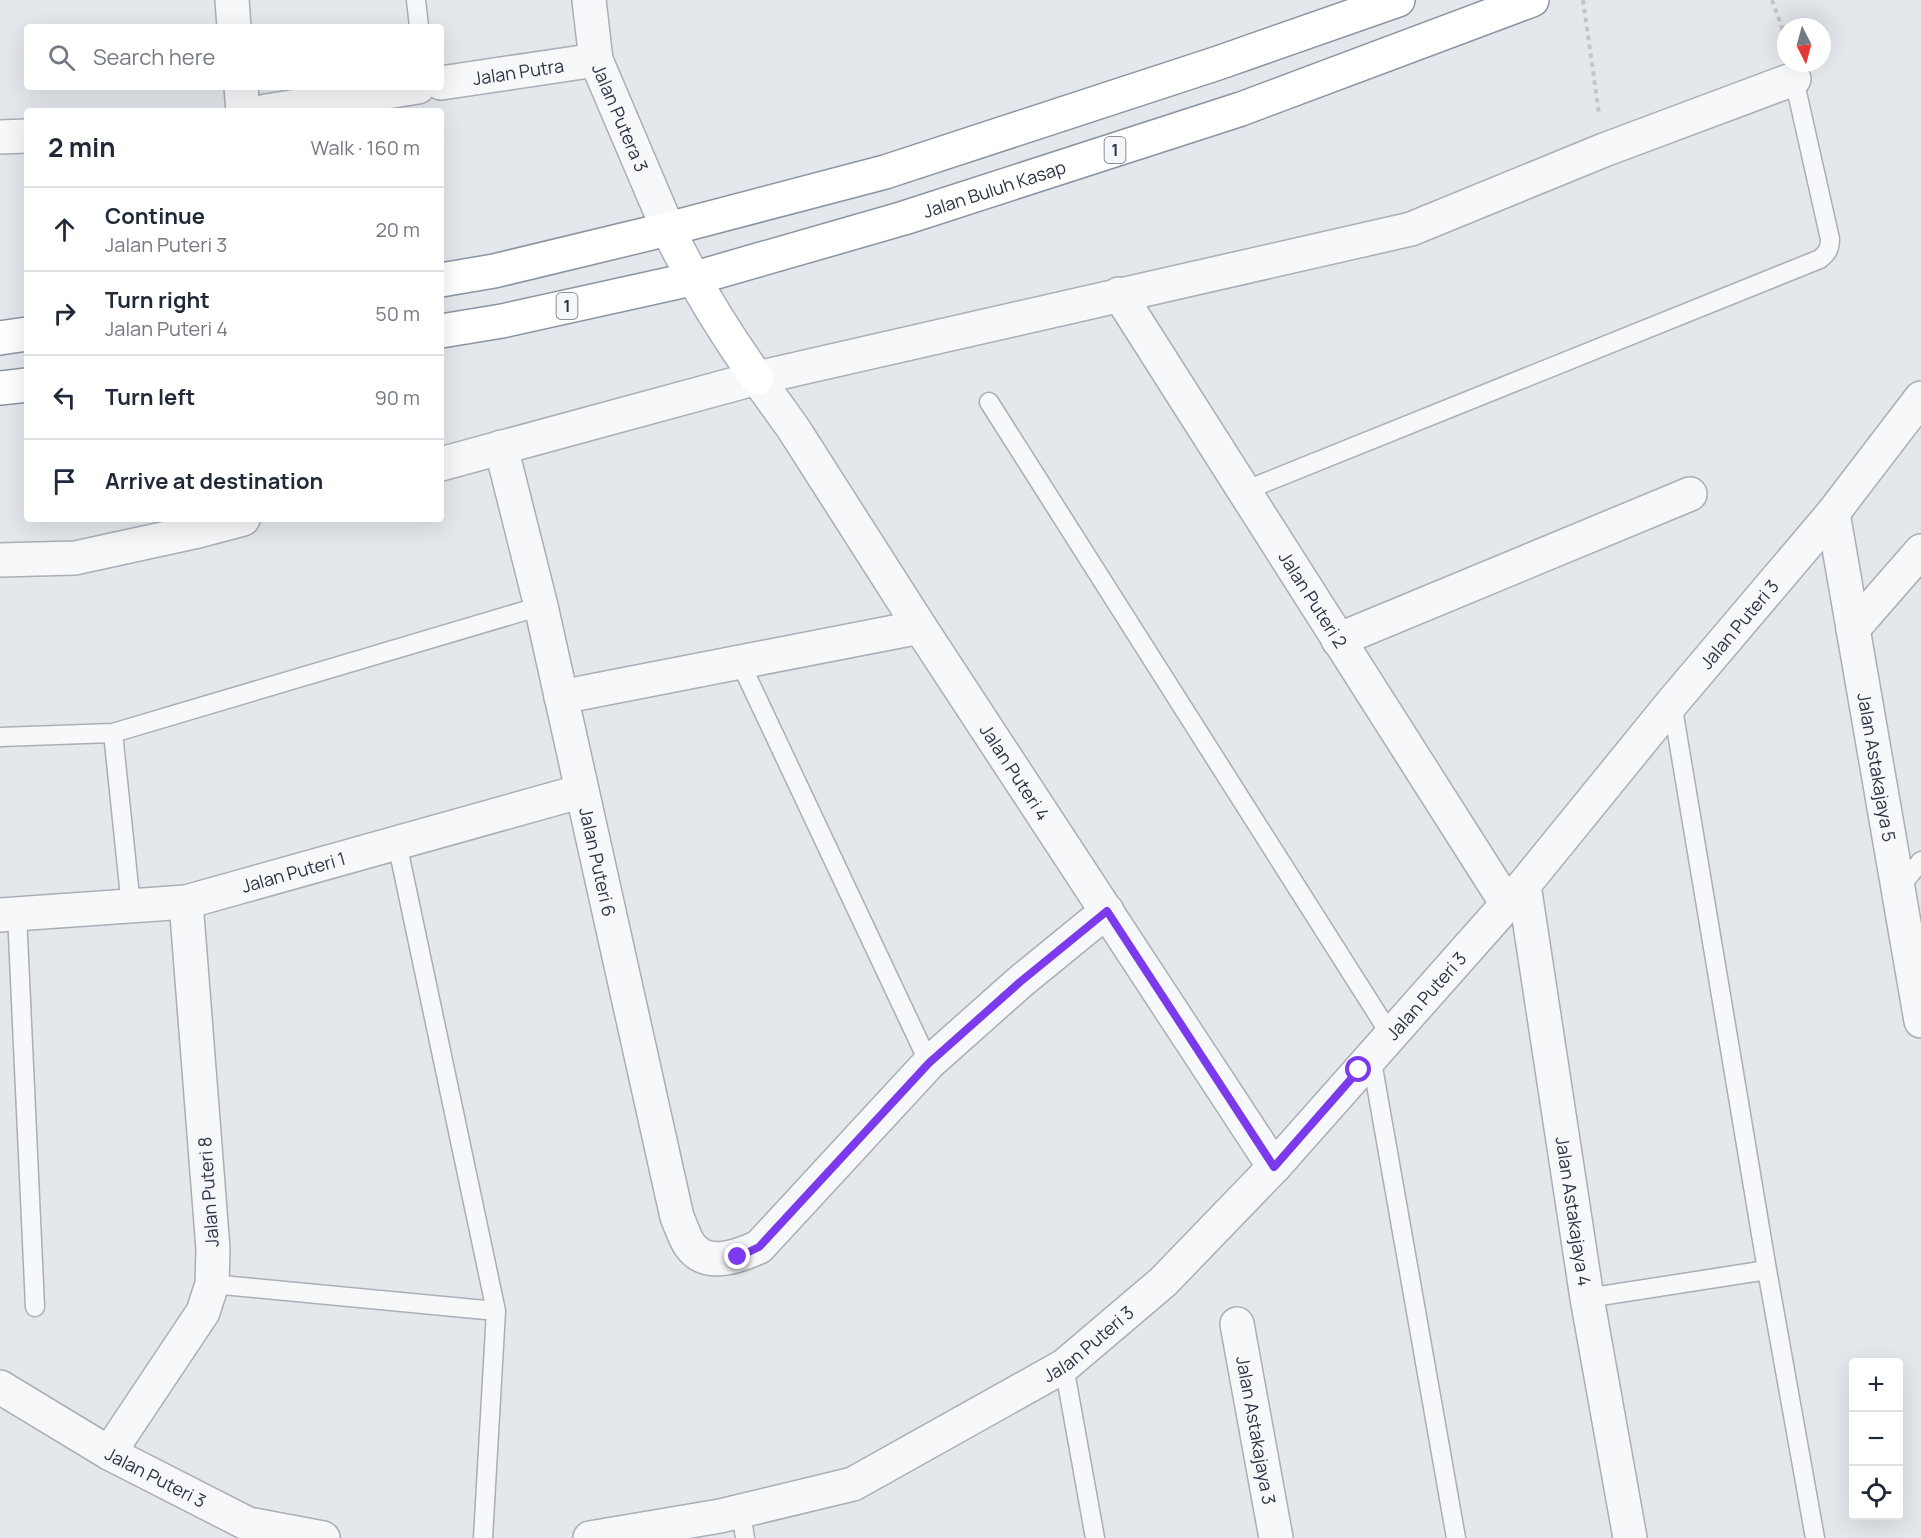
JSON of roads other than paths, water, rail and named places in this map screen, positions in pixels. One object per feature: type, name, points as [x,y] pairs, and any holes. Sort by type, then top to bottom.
[{"type":"main road","points":[[444,279],[494,271],[668,230],[885,172],[1218,63],[1398,0]]},
{"type":"main road","name":"Jalan Buluh Kasap","points":[[444,331],[502,321],[692,279],[904,218],[1241,109],[1532,0]]},
{"type":"main road","points":[[668,230],[692,279],[756,378]]},
{"type":"main road","points":[[0,338],[24,334]]},
{"type":"main road","points":[[0,388],[24,385]]},
{"type":"street","points":[[232,0],[234,24]]},
{"type":"street","name":"Jalan Putera 3","points":[[589,0],[596,60],[668,230]]},
{"type":"street","name":"Jalan Putra","points":[[444,83],[596,60]]},
{"type":"street","points":[[444,463],[756,378],[1410,229],[1604,150],[1794,79]]},
{"type":"street","points":[[241,90],[243,108]]},
{"type":"street","points":[[285,108],[399,90]]},
{"type":"street","points":[[0,137],[24,136]]},
{"type":"street","name":"Jalan Puteri 2","points":[[1119,294],[1338,640],[1515,894]]},
{"type":"street","name":"Jalan Puteri 4","points":[[756,378],[793,428],[920,627],[1274,1167]]},
{"type":"street","name":"Jalan Puteri 3","points":[[590,1538],[743,1525],[853,1484],[1064,1366],[1163,1282],[1274,1167],[1515,894],[1672,703],[1833,513],[1921,398]]},
{"type":"street","name":"Jalan Puteri 6","points":[[501,447],[541,606],[677,1217],[689,1245],[703,1256],[717,1260],[738,1257],[759,1247],[929,1063]]},
{"type":"street","points":[[1338,640],[1690,494]]},
{"type":"street","name":"Jalan Astakajaya 5","points":[[1833,513],[1921,1021]]},
{"type":"street","points":[[0,560],[75,558],[232,522]]},
{"type":"street","points":[[1853,629],[1921,551]]},
{"type":"street","points":[[561,697],[920,627]]},
{"type":"street","name":"Jalan Puteri 1","points":[[9,915],[186,902],[582,791]]},
{"type":"street","name":"Jalan Astakajaya 4","points":[[1515,894],[1630,1538]]},
{"type":"street","name":"Jalan Puteri 8","points":[[109,1453],[203,1312],[212,1284],[212,1238],[186,902]]},
{"type":"street","points":[[929,1063],[1020,982],[1107,911]]},
{"type":"street","name":"Jalan Astakajaya 3","points":[[1237,1324],[1276,1538]]},
{"type":"street","name":"Jalan Puteri 3","points":[[0,1387],[109,1453],[248,1524],[323,1538]]},
{"type":"lane","points":[[416,0],[419,24]]},
{"type":"lane","points":[[1244,491],[1820,259],[1830,247],[1830,239],[1794,79]]},
{"type":"lane","points":[[989,402],[1381,1045],[1456,1538]]},
{"type":"lane","points":[[0,737],[113,734],[541,606]]},
{"type":"lane","points":[[740,662],[929,1063]]},
{"type":"lane","points":[[1672,703],[1767,1270],[1815,1538]]},
{"type":"lane","points":[[113,734],[131,906]]},
{"type":"lane","points":[[397,843],[496,1311],[483,1538]]},
{"type":"lane","points":[[1898,889],[1921,861]]},
{"type":"lane","points":[[9,915],[35,1307]]},
{"type":"lane","points":[[1587,1298],[1767,1270]]},
{"type":"lane","points":[[212,1284],[496,1311]]},
{"type":"lane","points":[[1064,1366],[1095,1538]]}]
